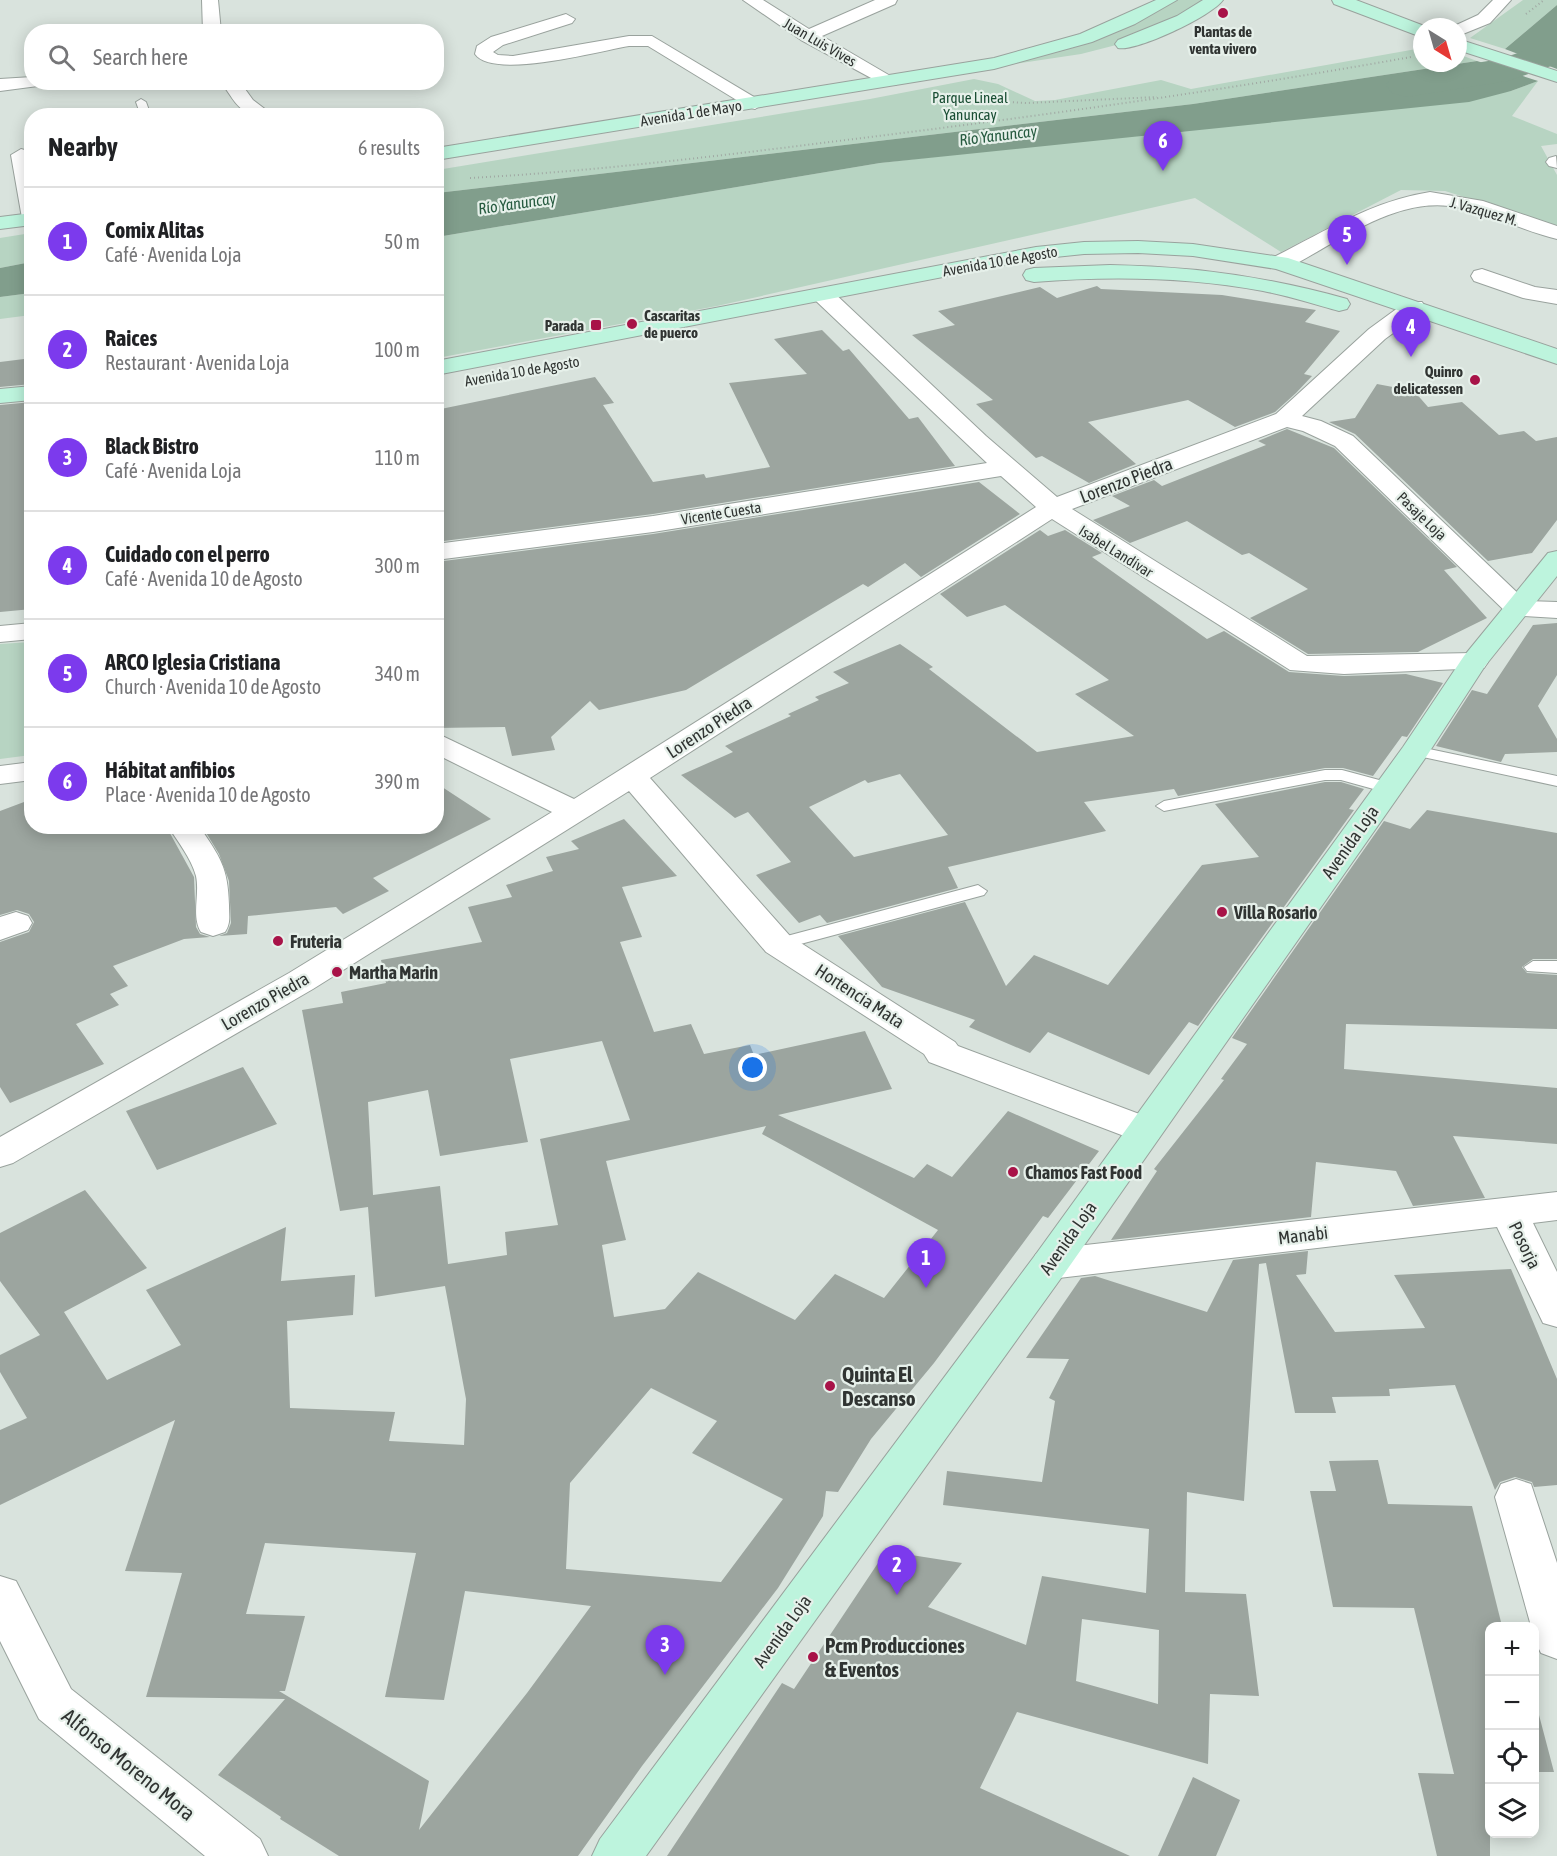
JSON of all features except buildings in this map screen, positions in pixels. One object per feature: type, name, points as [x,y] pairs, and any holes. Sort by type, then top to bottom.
[{"type":"main road","name":"Avenida 1 de Mayo","points":[[945,72],[1081,42],[1121,26],[1169,0]]},
{"type":"main road","name":"Avenida 1 de Mayo","points":[[444,153],[945,72],[1084,55],[1122,45],[1183,20],[1215,0]]},
{"type":"main road","points":[[1340,0],[1413,28]]},
{"type":"main road","points":[[1467,47],[1557,77]]},
{"type":"main road","points":[[0,223],[24,219]]},
{"type":"main road","name":"Avenida 10 de Agosto","points":[[444,385],[522,372],[831,302],[1004,259],[1084,248],[1138,247],[1193,250],[1280,263],[1557,378]]},
{"type":"main road","name":"Avenida 10 de Agosto","points":[[444,367],[831,302],[1023,276],[1073,272],[1173,274],[1272,288],[1403,315],[1557,357]]},
{"type":"main road","points":[[0,396],[24,394]]},
{"type":"main road","points":[[0,416],[24,414]]},
{"type":"main road","name":"Avenida Loja","points":[[617,1856],[1050,1264],[1415,751],[1474,662],[1557,560]]},
{"type":"street","points":[[210,0],[212,24]]},
{"type":"street","name":"Juan Luis Vives","points":[[751,0],[807,36],[890,81]]},
{"type":"street","points":[[807,36],[889,0]]},
{"type":"street","points":[[1467,27],[1484,19],[1503,0]]},
{"type":"street","points":[[566,19],[497,41],[483,50],[484,54],[494,60],[513,61],[638,40],[652,41],[755,103]]},
{"type":"street","points":[[0,85],[24,83]]},
{"type":"street","points":[[236,90],[246,104],[252,108]]},
{"type":"street","points":[[21,155],[24,172]]},
{"type":"street","name":"J. Vazquez M.","points":[[1280,263],[1399,203],[1431,198],[1460,202],[1557,233]]},
{"type":"street","points":[[1482,276],[1531,293],[1557,297]]},
{"type":"street","name":"Isabel Landívar","points":[[831,302],[1005,468],[1052,508],[1074,524],[1300,664],[1336,668],[1440,660],[1474,662]]},
{"type":"street","name":"Lorenzo Piedra","points":[[0,1154],[301,981],[632,776],[1052,508],[1285,419],[1403,315]]},
{"type":"street","name":"Pasaje Loja","points":[[1285,419],[1312,426],[1344,441],[1519,609]]},
{"type":"street","name":"Vicente Cuesta","points":[[444,551],[653,524],[1005,468]]},
{"type":"street","points":[[1519,609],[1557,610]]},
{"type":"street","points":[[0,633],[24,632]]},
{"type":"street","points":[[444,746],[574,811]]},
{"type":"street","points":[[0,775],[24,772]]},
{"type":"street","name":"Hortencia Mata","points":[[632,776],[778,944],[943,1050],[941,1053],[1144,1131]]},
{"type":"street","points":[[188,834],[200,851],[212,877],[213,925]]},
{"type":"street","name":"Manabi","points":[[1050,1264],[1557,1206]]},
{"type":"street","name":"Posorja","points":[[1508,1211],[1557,1312]]},
{"type":"street","points":[[1516,1497],[1557,1639]]},
{"type":"street","name":"Alfonso Moreno Mora","points":[[0,1595],[55,1704],[243,1856]]},
{"type":"lane","points":[[141,102],[143,108]]},
{"type":"lane","points":[[1415,751],[1557,781]]},
{"type":"lane","points":[[1164,806],[1324,775],[1342,775],[1388,788]]},
{"type":"lane","points":[[778,944],[978,891]]},
{"type":"lane","points":[[1533,967],[1557,967]]},
{"type":"path","points":[[470,178],[560,174],[1055,114],[1267,84],[1411,57]]},
{"type":"path","points":[[946,99],[977,103],[1051,104],[1175,97]]},
{"type":"green space","points":[[1172,0],[1211,0],[1120,44],[1081,54],[1007,65]]},
{"type":"green space","points":[[1523,0],[1557,0],[1557,5],[1505,49],[1470,38]]},
{"type":"green space","name":"Parque Lineal Yanuncay","points":[[1413,50],[1413,71],[1193,104],[444,192],[444,169],[870,99],[974,79],[998,84],[1035,101],[1055,100],[1161,80],[1191,89]]},
{"type":"green space","name":"Parque Lineal Yanuncay","points":[[1467,57],[1477,61],[1467,63]]},
{"type":"green space","points":[[1538,81],[1512,116],[1557,134],[1557,144],[1541,146],[1557,175],[1557,226],[1445,191],[1401,190],[1281,252],[1195,198],[717,306],[444,357],[444,236],[880,163],[1511,91]]},
{"type":"green space","points":[[24,234],[24,263],[0,268],[0,238]]},
{"type":"green space","points":[[24,294],[24,316],[0,319],[0,297]]},
{"type":"green space","points":[[24,642],[24,756],[0,759],[0,644]]},
{"type":"water","points":[[1557,5],[1557,69],[1505,49]]},
{"type":"water","points":[[1477,61],[1538,81],[1469,102],[880,163],[444,236],[444,192],[1193,104],[1413,71],[1467,72],[1467,63]]},
{"type":"water","points":[[24,263],[24,294],[0,297],[0,268]]},
{"type":"waterway","name":"Río Yanuncay","points":[[1406,85],[1508,69],[1557,51]]},
{"type":"place","name":"Plantas de venta vivero","points":[[1223,13]]},
{"type":"place","name":"Hábitat anfibios","points":[[1163,171]]},
{"type":"place","name":"ARCO Iglesia Cristiana","points":[[1347,265]]},
{"type":"place","name":"Cascaritas de puerco","points":[[632,324]]},
{"type":"place","name":"Parada","points":[[596,325]]},
{"type":"place","name":"Cuidado con el perro","points":[[1411,357]]},
{"type":"place","name":"Quinro delicatessen","points":[[1475,380]]},
{"type":"place","name":"Villa Rosario","points":[[1222,912]]},
{"type":"place","name":"Fruteria","points":[[278,941]]},
{"type":"place","name":"Martha Marin","points":[[337,972]]},
{"type":"place","name":"Chamos Fast Food","points":[[1013,1172]]},
{"type":"place","name":"Comix Alitas","points":[[926,1288]]},
{"type":"place","name":"Quinta El Descanso","points":[[830,1386]]},
{"type":"place","name":"Raices","points":[[897,1595]]},
{"type":"place","name":"Pcm Producciones & Eventos","points":[[813,1657]]},
{"type":"place","name":"Black Bistro","points":[[665,1675]]}]
